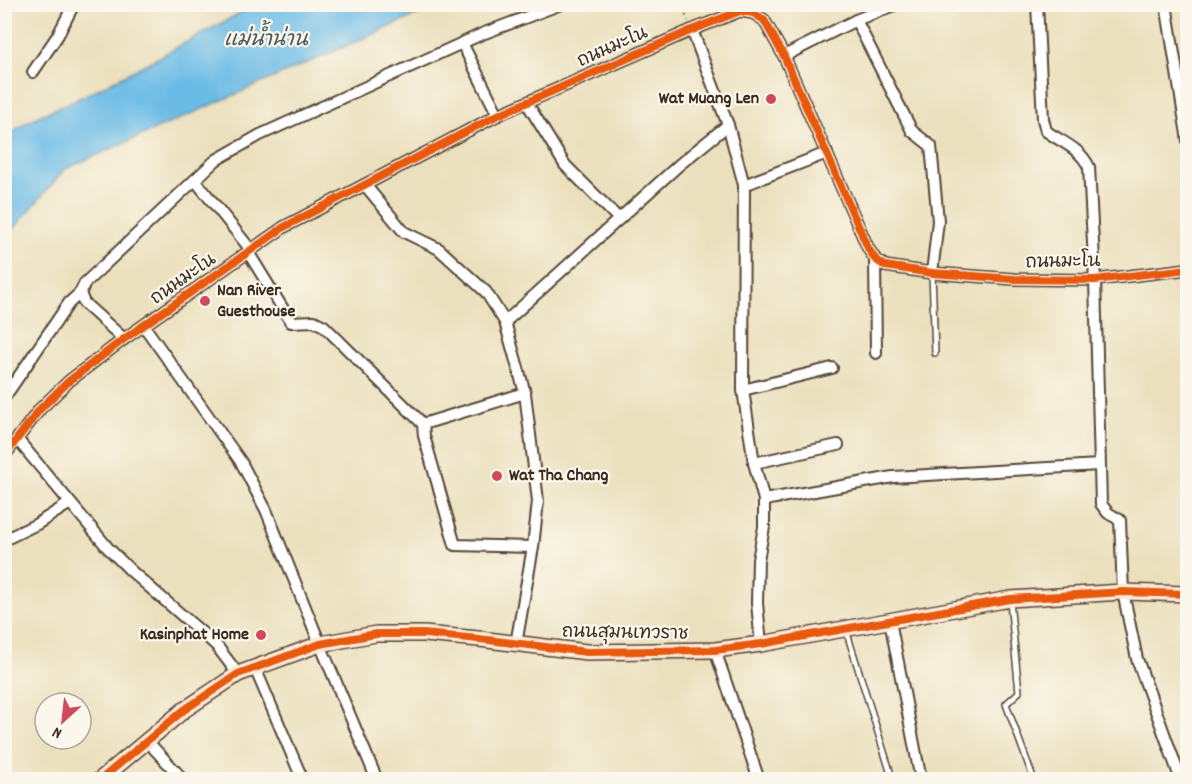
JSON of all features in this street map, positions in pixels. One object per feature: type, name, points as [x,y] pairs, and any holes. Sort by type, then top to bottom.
[{"type":"street","points":[[33,72],[58,35],[74,4]]},
{"type":"street","points":[[4,398],[85,283],[216,160],[260,135],[462,43],[561,4]]},
{"type":"street","points":[[784,56],[856,20],[897,4]]},
{"type":"street","points":[[1037,4],[1042,119],[1046,131],[1076,149],[1089,167],[1095,280],[1101,504],[1108,513],[1120,520],[1123,592],[1137,658],[1181,780]]},
{"type":"street","points":[[1166,4],[1188,141]]},
{"type":"street","name":"ถนนมะโน","points":[[4,456],[40,410],[69,381],[124,339],[284,227],[498,115],[740,11],[753,13],[765,20],[784,56],[868,248],[875,259],[885,266],[932,273],[1014,279],[1095,280],[1188,269]]},
{"type":"street","points":[[856,20],[912,131],[932,146],[938,221],[932,273]]},
{"type":"street","points":[[692,30],[728,125],[744,185],[743,390],[754,463],[764,500],[764,527],[758,560],[757,603],[761,644]]},
{"type":"street","points":[[462,43],[498,115]]},
{"type":"street","points":[[527,103],[565,165],[619,219]]},
{"type":"street","points":[[506,322],[619,219],[728,125]]},
{"type":"street","points":[[744,185],[827,153]]},
{"type":"street","points":[[195,180],[250,251],[291,322],[314,321],[324,326],[423,424],[424,436],[455,544],[533,547]]},
{"type":"street","points":[[365,185],[404,232],[439,249],[486,292],[506,322],[525,393],[538,501],[533,547],[516,644]]},
{"type":"street","points":[[875,259],[876,353]]},
{"type":"street","points":[[80,293],[84,303],[124,339]]},
{"type":"street","points":[[144,326],[241,462],[266,510],[377,780]]},
{"type":"street","points":[[743,390],[832,368]]},
{"type":"street","points":[[423,424],[525,393]]},
{"type":"street","points":[[17,439],[108,548],[130,571],[216,645],[238,675]]},
{"type":"street","points":[[754,463],[838,445]]},
{"type":"street","points":[[764,500],[893,477],[1099,465]]},
{"type":"street","points":[[4,540],[37,524],[70,503]]},
{"type":"street","name":"ถนนสุมนเทวราช","points":[[100,780],[184,710],[238,675],[320,644],[376,634],[435,635],[587,652],[715,650],[761,644],[1010,599],[1123,592],[1188,594]]},
{"type":"street","points":[[890,621],[921,780]]},
{"type":"street","points":[[715,650],[759,780]]},
{"type":"street","points":[[255,668],[301,776]]},
{"type":"street","points":[[146,740],[178,774],[180,780]]},
{"type":"lane","points":[[932,273],[935,353]]},
{"type":"lane","points":[[1010,599],[1019,692],[1006,704],[1034,780]]},
{"type":"lane","points":[[845,628],[890,771]]},
{"type":"path","points":[[681,4],[692,30]]},
{"type":"water","name":"แม่น้ำน่าน","points":[[257,4],[440,5],[65,169],[5,239],[5,138],[35,118],[111,82]]},
{"type":"waterway","points":[[4,130],[14,136]]},
{"type":"cycle path","points":[[4,456],[40,409],[69,381],[124,339],[284,227],[498,115],[740,11],[753,13],[764,20],[784,56],[868,248],[875,259],[885,266],[932,273],[1014,279],[1095,280],[1188,269]]},
{"type":"cycle path","points":[[100,780],[184,710],[238,674],[320,644],[376,634],[424,634],[587,652],[715,650],[761,644],[1010,599],[1123,592],[1188,594]]},
{"type":"place","name":"Wat Muang Len","points":[[771,99]]},
{"type":"place","name":"Nan River Guesthouse","points":[[205,301]]},
{"type":"place","name":"Wat Tha Chang","points":[[497,476]]},
{"type":"place","name":"Kasinphat Home","points":[[261,635]]}]
